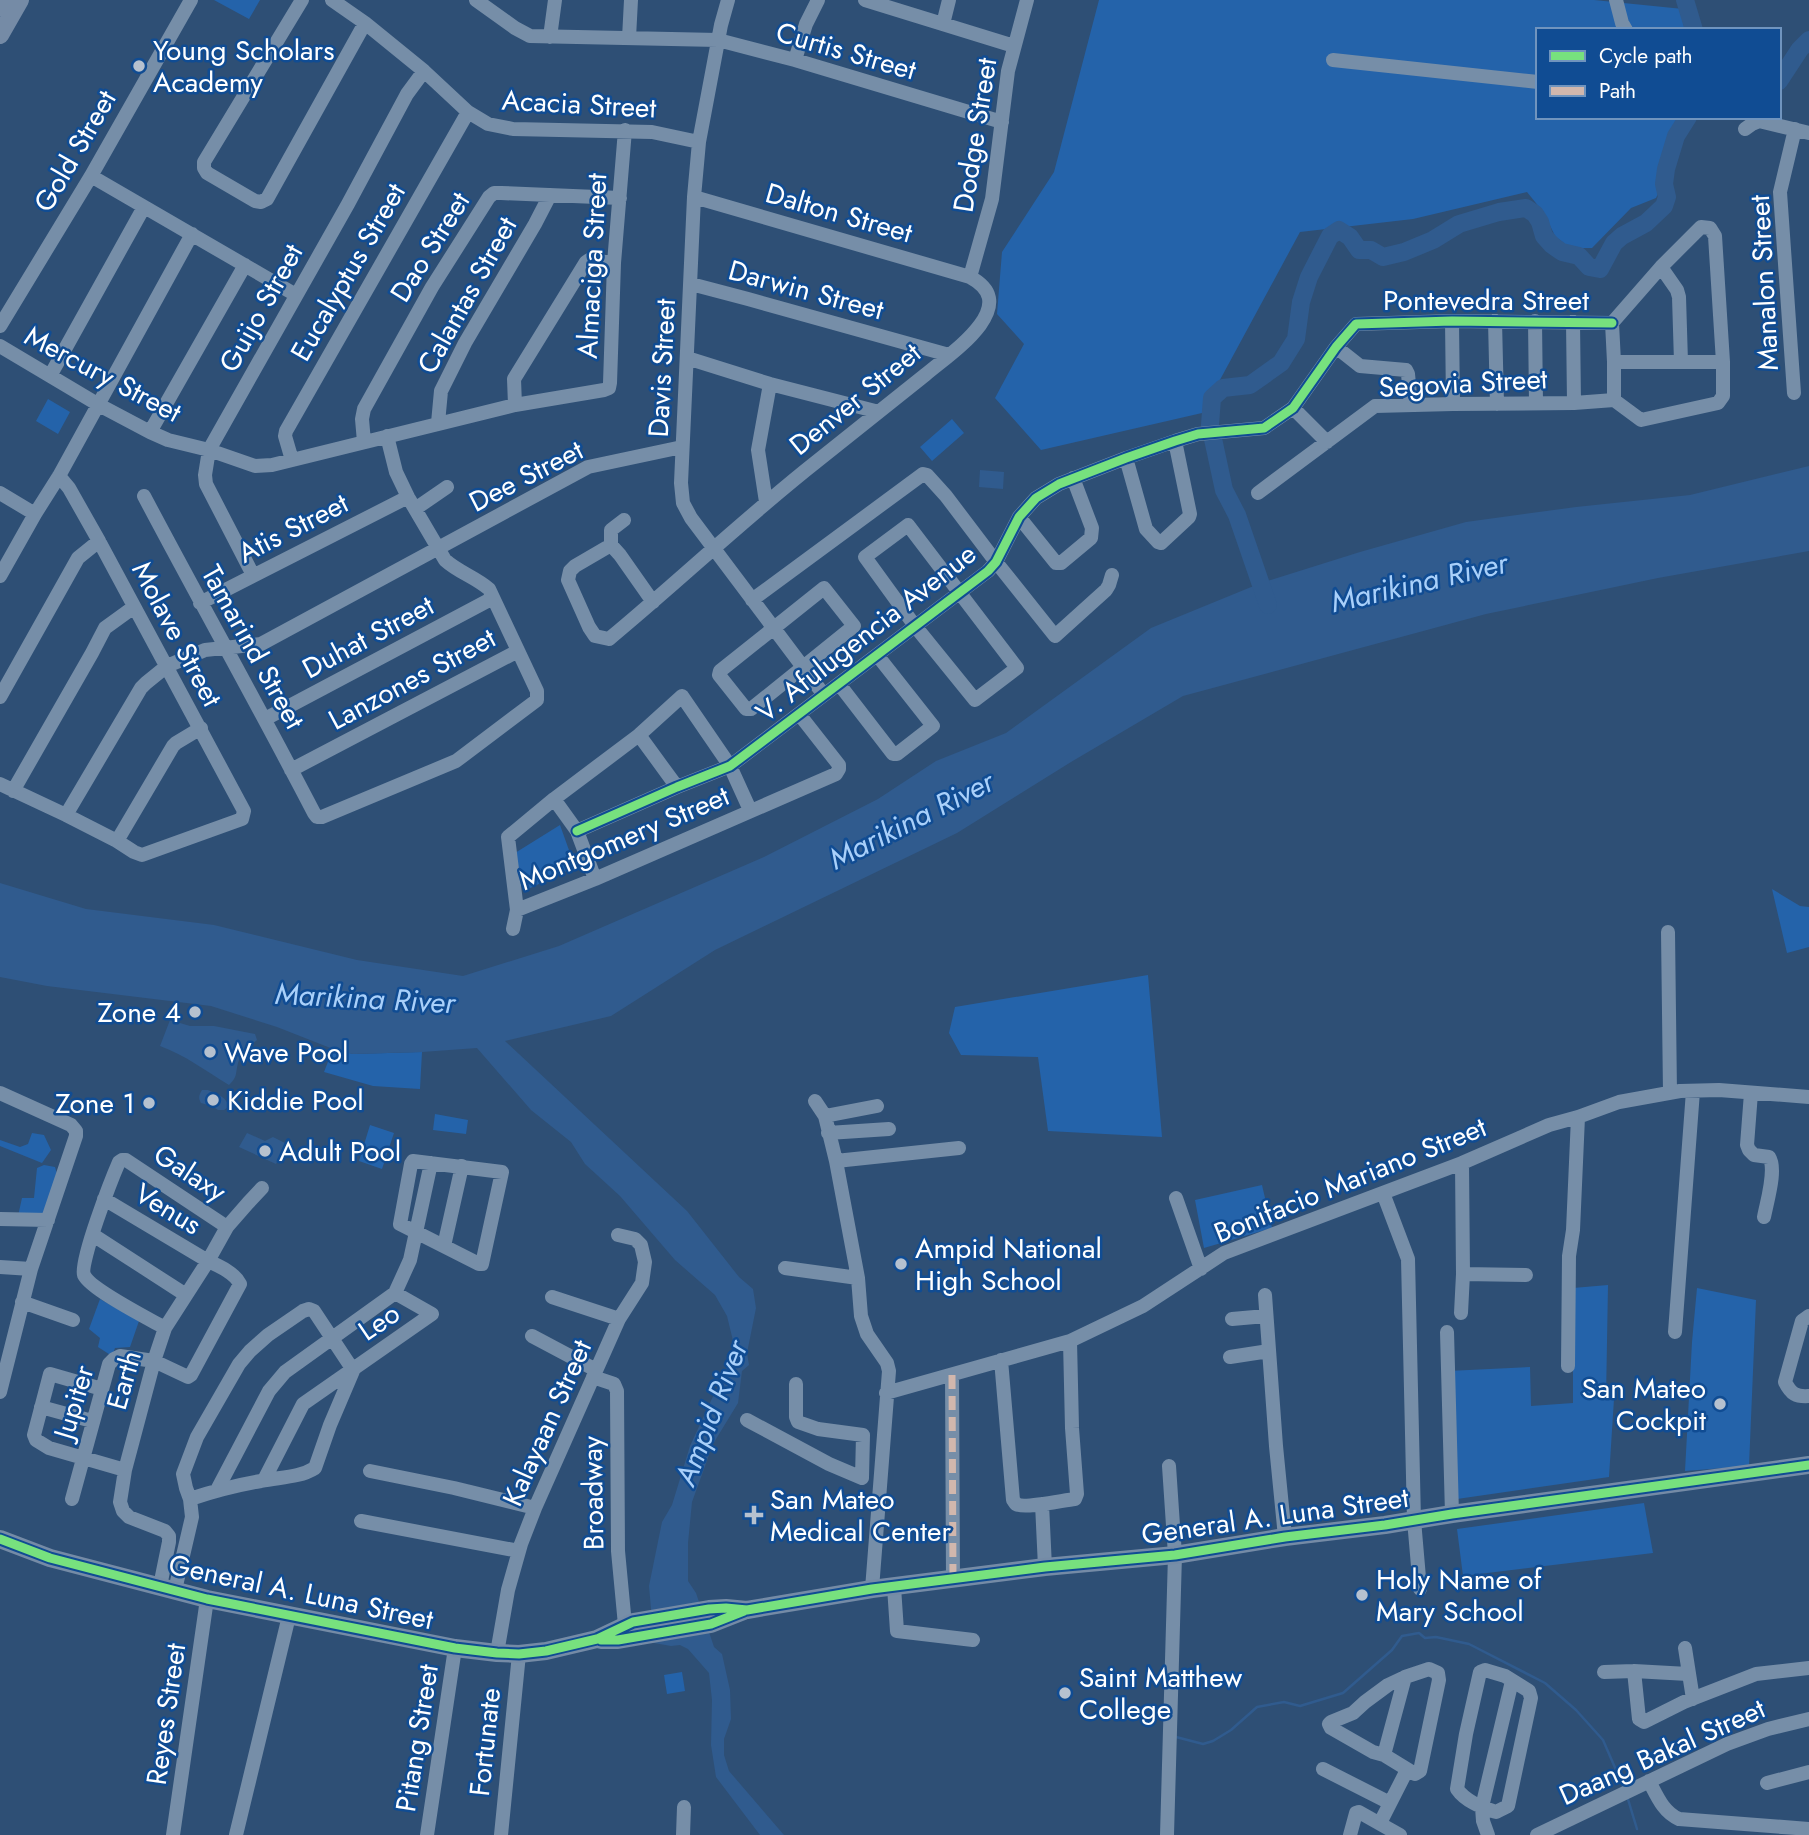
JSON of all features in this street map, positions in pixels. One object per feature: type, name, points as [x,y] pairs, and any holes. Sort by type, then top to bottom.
[{"type":"main road","points":[[0,7],[4,0]]},
{"type":"main road","points":[[0,35],[20,0]]},
{"type":"main road","name":"General A. Luna Street","points":[[1,1544],[207,1599],[455,1648],[519,1654],[546,1651],[597,1639],[618,1640],[631,1628],[710,1616],[726,1608],[747,1610],[872,1589],[1045,1567],[1175,1555],[1285,1537],[1809,1465]]},
{"type":"street","name":"Gold Street","points":[[0,326],[91,176],[191,0]]},
{"type":"street","points":[[302,0],[204,162],[207,173],[255,201],[267,200],[365,23]]},
{"type":"street","name":"Acacia Street","points":[[332,0],[365,23],[468,111],[488,124],[498,127],[625,130],[668,134],[699,142]]},
{"type":"street","name":"Curtis Street","points":[[475,0],[524,34],[538,37],[718,40],[795,60],[1002,122]]},
{"type":"street","points":[[550,37],[555,0]]},
{"type":"street","points":[[629,38],[631,0]]},
{"type":"street","name":"Davis Street","points":[[728,0],[723,13],[699,142],[694,197],[682,447],[683,503],[691,519],[824,695]]},
{"type":"street","points":[[795,60],[806,23],[818,0]]},
{"type":"street","points":[[865,0],[1014,46]]},
{"type":"street","points":[[943,24],[949,0]]},
{"type":"street","name":"Dodge Street","points":[[970,277],[992,199],[1008,71],[1027,0]]},
{"type":"street","points":[[1616,0],[1625,28]]},
{"type":"street","points":[[1333,60],[1536,82]]},
{"type":"street","name":"Guijo Street","points":[[253,575],[209,494],[205,475],[209,450],[407,94],[424,71]]},
{"type":"street","name":"Eucalyptus Street","points":[[292,460],[286,431],[468,111]]},
{"type":"street","points":[[1745,129],[1759,121],[1802,131]]},
{"type":"street","name":"Almaciga Street","points":[[387,436],[515,405],[609,387],[614,263],[625,130]]},
{"type":"street","name":"Manalon Street","points":[[1794,393],[1780,192],[1802,131]]},
{"type":"street","points":[[91,176],[296,295]]},
{"type":"street","name":"Dao Street","points":[[365,442],[362,419],[364,409],[432,287],[489,197],[500,193],[620,198]]},
{"type":"street","name":"Calantas Street","points":[[438,423],[441,391],[465,343],[536,224],[550,195]]},
{"type":"street","name":"Dalton Street","points":[[694,197],[970,277]]},
{"type":"street","points":[[50,376],[144,207]]},
{"type":"street","points":[[1701,227],[1710,228],[1715,236],[1723,362],[1723,396],[1718,403],[1641,420],[1614,400],[1612,323],[1661,267],[1701,227]]},
{"type":"street","points":[[0,576],[59,477],[192,234]]},
{"type":"street","points":[[515,405],[514,379],[586,262],[614,263]]},
{"type":"street","points":[[150,432],[245,265]]},
{"type":"street","points":[[1661,267],[1679,297],[1681,362]]},
{"type":"street","name":"Denver Street","points":[[611,545],[575,566],[570,571],[568,580],[589,627],[596,636],[609,639],[766,502],[948,355],[980,324],[989,305],[989,295],[986,288],[970,277]]},
{"type":"street","name":"Darwin Street","points":[[691,284],[948,355]]},
{"type":"street","points":[[1452,321],[1453,404]]},
{"type":"street","name":"Pontevedra Street","points":[[1198,434],[1264,428],[1293,408],[1336,347],[1356,324],[1452,321],[1612,323]]},
{"type":"street","points":[[1495,321],[1497,404]]},
{"type":"street","points":[[1535,321],[1536,403]]},
{"type":"street","points":[[1573,322],[1574,404]]},
{"type":"street","name":"Mercury Street","points":[[0,346],[150,432],[168,440],[256,466],[272,465],[387,436]]},
{"type":"street","points":[[1336,347],[1360,366],[1406,370],[1411,405]]},
{"type":"street","points":[[687,358],[770,384],[879,412]]},
{"type":"street","points":[[1614,362],[1723,362]]},
{"type":"street","points":[[766,502],[758,450],[770,384]]},
{"type":"street","name":"Segovia Street","points":[[1258,493],[1375,407],[1574,404],[1614,400]]},
{"type":"street","points":[[1293,408],[1327,442]]},
{"type":"street","name":"V. Afulugencia Avenue","points":[[577,831],[730,766],[988,571],[996,562],[1019,517],[1036,498],[1073,478],[1198,434]]},
{"type":"street","points":[[387,436],[396,472],[444,560],[489,589],[518,651]]},
{"type":"street","points":[[1126,458],[1146,529],[1161,543],[1190,514],[1175,440]]},
{"type":"street","name":"Dee Street","points":[[66,815],[141,688],[167,667],[205,650],[261,644],[588,467],[682,447]]},
{"type":"street","points":[[752,600],[920,476],[927,475],[1055,636],[1105,590],[1111,575]]},
{"type":"street","name":"Molave Street","points":[[59,477],[69,488],[99,541],[244,811],[242,818],[142,855],[117,841]]},
{"type":"street","points":[[1019,517],[1056,563],[1061,564],[1091,538],[1093,533],[1073,478]]},
{"type":"street","name":"Atis Street","points":[[200,603],[253,575],[447,486]]},
{"type":"street","points":[[0,493],[35,514]]},
{"type":"street","name":"Tamarind Street","points":[[144,496],[317,817],[456,761],[531,705],[537,700],[537,691],[518,651]]},
{"type":"street","points":[[624,520],[611,530],[611,545],[653,602]]},
{"type":"street","points":[[908,525],[960,593],[1017,667],[975,700],[915,626],[865,557],[908,525]]},
{"type":"street","points":[[0,697],[78,558],[99,541]]},
{"type":"street","points":[[824,588],[854,626],[803,667],[748,710],[719,675],[720,671],[773,627],[824,588]]},
{"type":"street","name":"Duhat Street","points":[[265,719],[494,598]]},
{"type":"street","points":[[134,607],[105,628],[7,788],[117,841],[173,746],[201,728]]},
{"type":"street","name":"Lanzones Street","points":[[291,770],[518,651]]},
{"type":"street","points":[[839,684],[893,754],[897,754],[933,726],[877,655]]},
{"type":"street","points":[[513,929],[517,911],[508,837],[639,735],[682,696],[730,766],[750,810]]},
{"type":"street","name":"Montgomery Street","points":[[517,911],[836,774],[839,765],[799,714]]},
{"type":"street","points":[[639,735],[677,787]]},
{"type":"street","points":[[554,799],[577,831],[595,879]]},
{"type":"street","points":[[1668,932],[1670,1093]]},
{"type":"street","name":"Bonifacio Mariano Street","points":[[886,1392],[1070,1341],[1143,1306],[1224,1254],[1462,1163],[1549,1125],[1619,1102],[1670,1093],[1719,1090],[1809,1097]]},
{"type":"street","points":[[1675,1332],[1693,1091]]},
{"type":"street","points":[[0,1093],[71,1125],[76,1131],[22,1302],[7,1335],[0,1392]]},
{"type":"street","points":[[1751,1093],[1747,1145],[1754,1155],[1769,1157],[1773,1164],[1764,1217]]},
{"type":"street","points":[[815,1101],[825,1116],[836,1161],[858,1278],[861,1316],[867,1334],[887,1363],[889,1371],[872,1589]]},
{"type":"street","points":[[825,1116],[877,1106]]},
{"type":"street","points":[[1568,1366],[1569,1256],[1573,1230],[1578,1117]]},
{"type":"street","points":[[828,1133],[889,1129]]},
{"type":"street","points":[[836,1161],[959,1148]]},
{"type":"street","name":"Galaxy","points":[[104,1199],[119,1162],[126,1160],[227,1227]]},
{"type":"street","points":[[413,1161],[462,1166],[502,1173],[484,1262],[479,1264],[402,1226],[400,1222],[413,1161]]},
{"type":"street","points":[[1461,1313],[1462,1163]]},
{"type":"street","points":[[444,1246],[462,1166]]},
{"type":"street","name":"Earth","points":[[167,1588],[169,1536],[165,1531],[129,1517],[123,1511],[120,1502],[125,1470],[165,1328],[227,1227],[262,1188]]},
{"type":"street","points":[[1383,1193],[1408,1259],[1414,1520],[1420,1589]]},
{"type":"street","points":[[1176,1198],[1201,1269]]},
{"type":"street","points":[[104,1199],[83,1269],[84,1277],[96,1288],[165,1328]]},
{"type":"street","name":"Venus","points":[[104,1199],[220,1266],[238,1279],[240,1284],[191,1375],[188,1377],[154,1361]]},
{"type":"street","points":[[0,1219],[48,1220]]},
{"type":"street","points":[[217,1490],[269,1391],[285,1372],[395,1293],[410,1260],[416,1233]]},
{"type":"street","points":[[93,1235],[186,1295]]},
{"type":"street","name":"Kalayaan Street","points":[[497,1653],[508,1590],[535,1508],[619,1319],[642,1283],[645,1262],[641,1245],[635,1239],[618,1235]]},
{"type":"street","points":[[0,1267],[31,1269]]},
{"type":"street","points":[[785,1268],[858,1278]]},
{"type":"street","points":[[1463,1274],[1526,1275]]},
{"type":"street","name":"Leo","points":[[264,1480],[303,1404],[432,1314],[395,1293]]},
{"type":"street","points":[[1265,1295],[1285,1537]]},
{"type":"street","points":[[552,1297],[619,1319]]},
{"type":"street","points":[[22,1302],[73,1320]]},
{"type":"street","points":[[167,1588],[192,1517],[184,1468],[210,1413],[239,1364],[250,1351],[303,1311],[314,1311],[353,1370],[315,1468],[306,1474],[217,1490],[190,1499]]},
{"type":"street","points":[[1232,1319],[1266,1316]]},
{"type":"street","points":[[1809,1316],[1802,1321],[1786,1382],[1790,1391],[1799,1397],[1809,1396]]},
{"type":"street","points":[[1447,1332],[1452,1514]]},
{"type":"street","points":[[532,1336],[594,1373]]},
{"type":"street","points":[[1001,1360],[1013,1500],[1019,1506],[1075,1499],[1070,1341]]},
{"type":"street","points":[[1230,1357],[1269,1351]]},
{"type":"street","name":"Jupiter","points":[[72,1499],[109,1364],[120,1356],[154,1361]]},
{"type":"street","name":"Broadway","points":[[594,1373],[614,1384],[617,1391],[618,1551],[631,1628]]},
{"type":"street","points":[[102,1389],[50,1374],[34,1435],[36,1440],[49,1448],[125,1470]]},
{"type":"street","points":[[952,1375],[953,1580]]},
{"type":"street","points":[[796,1384],[798,1422],[818,1429],[863,1435],[862,1478]]},
{"type":"street","points":[[41,1407],[92,1421]]},
{"type":"street","points":[[747,1420],[829,1464],[862,1478],[880,1481]]},
{"type":"street","points":[[1167,1835],[1175,1555],[1169,1466]]},
{"type":"street","points":[[370,1471],[535,1508]]},
{"type":"street","points":[[1042,1504],[1045,1567]]},
{"type":"street","points":[[361,1521],[519,1551]]},
{"type":"street","points":[[894,1587],[897,1631],[973,1640]]},
{"type":"street","name":"Reyes Street","points":[[173,1835],[207,1599]]},
{"type":"street","points":[[236,1835],[289,1616]]},
{"type":"street","name":"Pitang Street","points":[[427,1835],[455,1648]]},
{"type":"street","points":[[1685,1648],[1692,1699]]},
{"type":"street","name":"Fortunate","points":[[501,1835],[519,1654]]},
{"type":"street","points":[[1634,1671],[1641,1720],[1644,1721],[1756,1674],[1809,1668]]},
{"type":"street","points":[[1429,1669],[1438,1673],[1439,1680],[1420,1771],[1415,1774],[1331,1728],[1329,1724],[1353,1713],[1388,1685],[1405,1677],[1429,1669]]},
{"type":"street","points":[[1485,1670],[1505,1676],[1529,1691],[1531,1698],[1508,1806],[1496,1812],[1482,1807],[1464,1797],[1457,1789],[1480,1672],[1485,1670]]},
{"type":"street","points":[[1604,1672],[1688,1674]]},
{"type":"street","points":[[1384,1755],[1405,1677]]},
{"type":"street","points":[[1488,1835],[1482,1807],[1512,1681]]},
{"type":"street","name":"Daang Bakal Street","points":[[1537,1835],[1727,1744],[1809,1718]]},
{"type":"street","points":[[1323,1769],[1390,1803]]},
{"type":"street","points":[[1380,1823],[1408,1770]]},
{"type":"street","points":[[1767,1783],[1809,1772]]},
{"type":"street","points":[[1649,1781],[1669,1815],[1679,1819],[1765,1830],[1809,1829]]},
{"type":"street","points":[[683,1835],[684,1807]]},
{"type":"street","points":[[1350,1835],[1357,1812],[1400,1835]]},
{"type":"shaded area","points":[[214,0],[260,0],[249,19]]},
{"type":"shaded area","points":[[1099,0],[1594,0],[1683,9],[1687,28],[1536,28],[1536,119],[1693,119],[1656,198],[1631,208],[1592,248],[1570,248],[1555,236],[1544,213],[1527,192],[1413,219],[1300,232],[1202,413],[1041,450],[995,398],[1024,344],[997,314],[1002,252],[1054,172]]},
{"type":"shaded area","points":[[48,399],[70,412],[58,434],[36,421]]},
{"type":"shaded area","points":[[952,419],[964,433],[932,461],[920,447]]},
{"type":"shaded area","points":[[560,825],[575,867],[524,891],[515,853]]},
{"type":"shaded area","points":[[1772,889],[1800,906],[1809,907],[1809,947],[1787,953]]},
{"type":"shaded area","points":[[1148,975],[1162,1137],[1048,1131],[1038,1057],[961,1055],[949,1033],[955,1007]]},
{"type":"shaded area","points":[[333,1049],[353,1054],[422,1052],[420,1089],[373,1086],[324,1072]]},
{"type":"shaded area","points":[[435,1114],[468,1120],[466,1134],[433,1130]]},
{"type":"shaded area","points":[[370,1125],[394,1133],[382,1169],[359,1161]]},
{"type":"shaded area","points":[[32,1133],[44,1135],[51,1150],[42,1163],[0,1146],[0,1140],[20,1147],[28,1144]]},
{"type":"shaded area","points":[[44,1165],[55,1167],[59,1180],[48,1213],[18,1216],[22,1198],[34,1198],[37,1168]]},
{"type":"shaded area","points":[[1262,1185],[1272,1228],[1204,1248],[1195,1200]]},
{"type":"shaded area","points":[[1608,1285],[1606,1399],[1614,1399],[1609,1477],[1457,1499],[1448,1371],[1530,1367],[1531,1406],[1573,1403],[1573,1288]]},
{"type":"shaded area","name":"San Mateo Cockpit","points":[[1697,1288],[1756,1300],[1749,1466],[1685,1471]]},
{"type":"shaded area","points":[[100,1299],[139,1321],[130,1347],[115,1348],[112,1356],[98,1347],[100,1338],[89,1329]]},
{"type":"shaded area","points":[[1644,1503],[1653,1553],[1463,1576],[1457,1529]]},
{"type":"shaded area","points":[[682,1672],[685,1691],[667,1694],[664,1675]]},
{"type":"water","points":[[1809,466],[1809,551],[1658,578],[1486,614],[1183,696],[957,833],[715,950],[611,1016],[505,1041],[687,1211],[739,1277],[753,1289],[756,1308],[747,1353],[749,1365],[742,1371],[738,1403],[713,1444],[692,1502],[688,1581],[696,1593],[714,1647],[722,1654],[730,1690],[731,1719],[724,1739],[724,1755],[729,1771],[784,1835],[760,1835],[716,1777],[711,1745],[712,1700],[709,1673],[688,1649],[680,1645],[654,1643],[649,1586],[662,1522],[672,1505],[690,1446],[735,1349],[727,1316],[715,1295],[675,1260],[620,1196],[585,1164],[571,1142],[531,1110],[477,1048],[353,1054],[211,1006],[47,986],[0,977],[0,883],[86,909],[214,925],[357,960],[463,976],[559,946],[764,857],[878,799],[936,761],[1006,733],[1151,628],[1261,583],[1466,522],[1690,495]]},
{"type":"water","points":[[980,470],[1004,472],[1003,489],[979,487]]},
{"type":"water","name":"Wave Pool","points":[[170,1020],[190,1026],[214,1026],[255,1034],[257,1040],[241,1056],[235,1077],[229,1085],[160,1046]]},
{"type":"water","name":"Kiddie Pool","points":[[202,1090],[221,1096],[228,1107],[218,1110],[201,1103],[199,1096]]},
{"type":"water","name":"Adult Pool","points":[[247,1133],[265,1141],[273,1137],[287,1144],[276,1164],[239,1147]]},
{"type":"waterway","points":[[1685,0],[1693,28]]},
{"type":"waterway","points":[[1781,78],[1809,40]]},
{"type":"waterway","points":[[1268,605],[1237,515],[1224,490],[1210,425],[1212,398],[1223,388],[1250,385],[1281,363],[1296,339],[1301,302],[1309,277],[1330,236],[1339,230],[1350,237],[1359,250],[1371,250],[1383,257],[1433,240],[1459,224],[1499,212],[1526,208],[1535,214],[1544,236],[1552,245],[1562,252],[1579,256],[1589,267],[1600,269],[1614,243],[1646,223],[1664,206],[1667,197],[1664,184],[1666,169],[1676,136],[1687,119]]},
{"type":"waterway","points":[[1176,1737],[1203,1744],[1231,1730],[1257,1707],[1284,1702],[1300,1706],[1343,1693],[1392,1650],[1402,1636],[1419,1633],[1425,1638],[1436,1637],[1469,1644],[1545,1683],[1576,1710],[1603,1740],[1623,1786]]},
{"type":"waterway","points":[[1627,1796],[1637,1829]]},
{"type":"marked path","points":[[952,1375],[953,1580]]},
{"type":"cycle path","points":[[577,831],[730,766],[988,571],[996,562],[1019,517],[1036,498],[1059,484],[1198,434],[1264,428],[1293,408],[1336,347],[1356,324],[1452,321],[1612,323]]},
{"type":"cycle path","points":[[0,1539],[50,1558],[207,1599],[455,1648],[519,1654],[546,1651],[597,1639],[633,1622],[709,1609],[747,1610],[872,1589],[1045,1567],[1175,1555],[1285,1537],[1809,1465]]},
{"type":"cycle path","points":[[601,1640],[618,1640],[711,1624],[744,1611]]},
{"type":"place","name":"Young Scholars Academy","points":[[139,66]]},
{"type":"place","name":"Zone 4","points":[[195,1012]]},
{"type":"place","name":"Wave Pool","points":[[210,1052]]},
{"type":"place","name":"Kiddie Pool","points":[[213,1100]]},
{"type":"place","name":"Zone 1","points":[[149,1103]]},
{"type":"place","name":"Adult Pool","points":[[265,1151]]},
{"type":"place","name":"Ampid National High School","points":[[901,1264]]},
{"type":"place","name":"San Mateo Cockpit","points":[[1720,1404]]},
{"type":"place","name":"San Mateo Medical Center","points":[[754,1515]]},
{"type":"place","name":"Holy Name of Mary School","points":[[1362,1595]]},
{"type":"place","name":"Saint Matthew College","points":[[1065,1693]]},
{"type":"water label","name":"Marikina River","points":[[1419,582]]},
{"type":"water label","name":"Marikina River","points":[[911,820]]},
{"type":"water label","name":"Marikina River","points":[[365,998]]},
{"type":"water label","name":"Ampid River","points":[[711,1413]]}]
